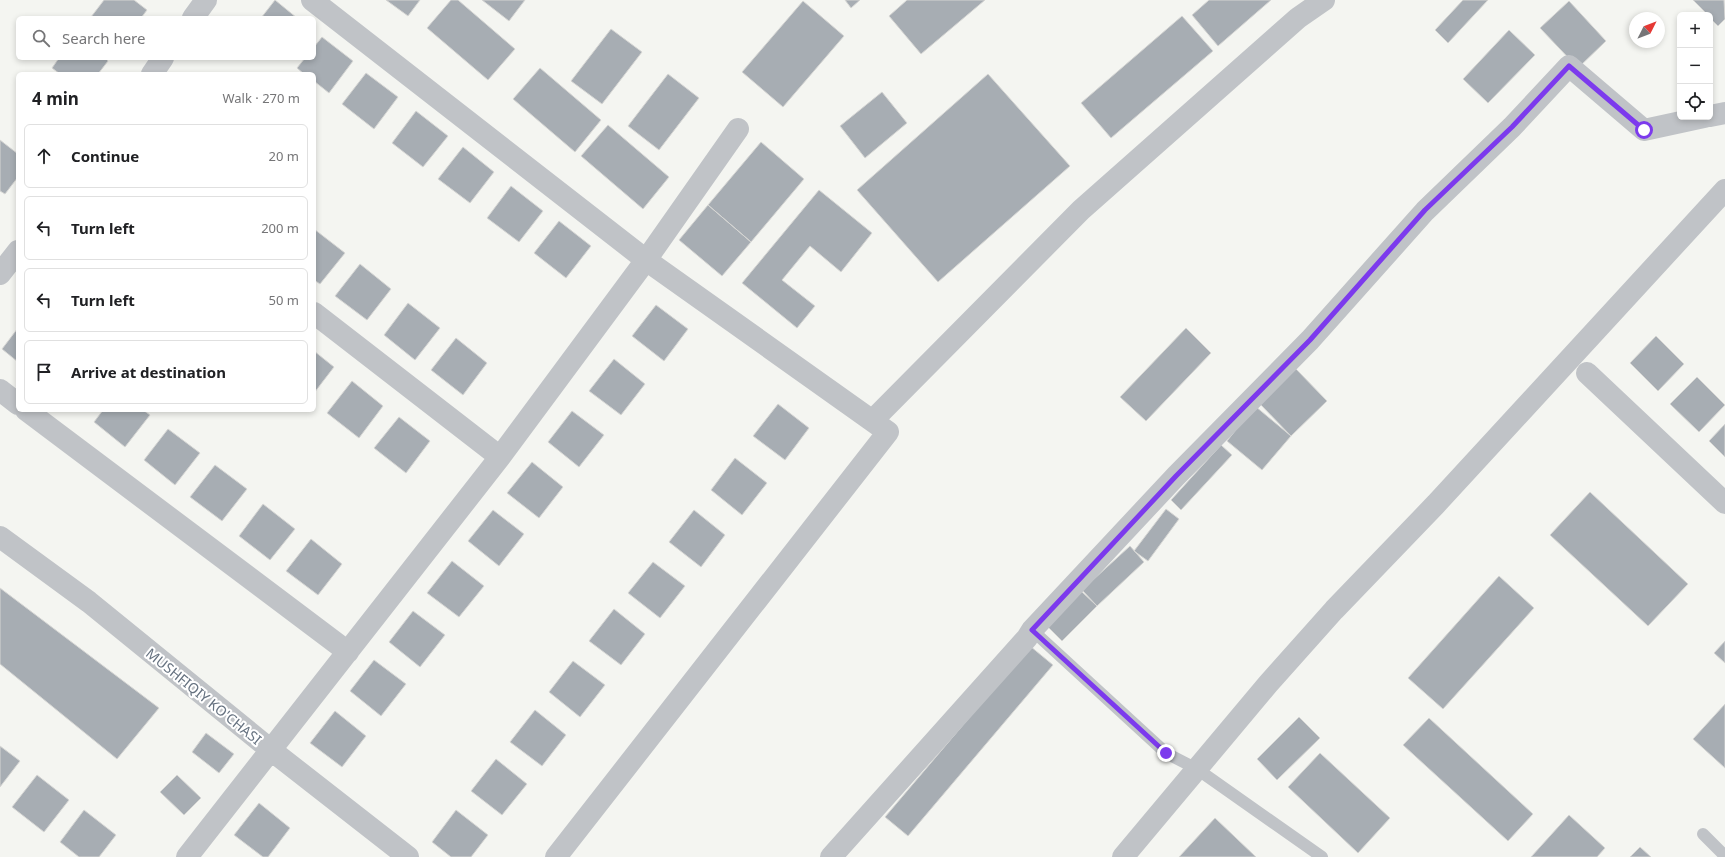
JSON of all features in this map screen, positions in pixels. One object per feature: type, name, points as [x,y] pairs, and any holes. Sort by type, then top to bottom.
[{"type":"street","points":[[194,16],[206,0]]},
{"type":"street","points":[[312,0],[646,260],[888,432],[556,857]]},
{"type":"street","points":[[873,420],[1081,210],[1298,18],[1324,0]]},
{"type":"street","points":[[153,72],[162,60]]},
{"type":"street","points":[[831,857],[1027,638],[1032,630],[1176,476],[1310,340],[1425,210],[1512,127],[1569,66],[1644,130],[1690,120]]},
{"type":"street","points":[[1713,115],[1725,112]]},
{"type":"street","points":[[187,857],[500,457],[646,260],[738,129]]},
{"type":"street","points":[[1123,857],[1268,684],[1334,610],[1436,504],[1725,190]]},
{"type":"street","points":[[0,274],[16,254]]},
{"type":"street","points":[[316,315],[500,457]]},
{"type":"street","points":[[1587,373],[1725,503]]},
{"type":"street","points":[[0,390],[16,402]]},
{"type":"street","points":[[29,412],[348,652]]},
{"type":"street","name":"MUSHFIQIY KO'CHASI","points":[[0,537],[89,602],[271,750],[408,857]]},
{"type":"lane","points":[[1032,630],[1166,753],[1197,769],[1322,857]]},
{"type":"lane","points":[[1703,834],[1725,856]]},
{"type":"building","points":[[104,0],[134,0],[147,10],[142,16],[92,16]]},
{"type":"building","points":[[275,0],[295,16],[263,16]]},
{"type":"building","points":[[386,0],[420,0],[408,16]]},
{"type":"building","points":[[451,0],[458,0],[515,49],[488,80],[427,28]]},
{"type":"building","points":[[482,0],[525,0],[509,21]]},
{"type":"building","points":[[845,0],[860,0],[851,8]]},
{"type":"building","points":[[907,0],[985,0],[921,54],[889,16]]},
{"type":"building","points":[[1209,0],[1271,0],[1218,46],[1192,15]]},
{"type":"building","points":[[1463,0],[1488,0],[1448,43],[1435,30]]},
{"type":"building","points":[[1693,0],[1724,0],[1725,19],[1718,26],[1713,21],[1713,12],[1705,12]]},
{"type":"building","points":[[803,1],[844,36],[783,107],[742,72]]},
{"type":"building","points":[[1569,1],[1606,41],[1578,68],[1540,28]]},
{"type":"building","points":[[1182,16],[1213,51],[1111,138],[1081,103]]},
{"type":"building","points":[[611,29],[642,52],[602,104],[571,81]]},
{"type":"building","points":[[1509,30],[1535,55],[1488,103],[1463,79]]},
{"type":"building","points":[[322,37],[353,61],[329,93],[316,83],[316,72],[302,72],[297,68],[303,60],[316,60],[316,44]]},
{"type":"building","points":[[58,60],[108,61],[100,72],[57,72],[52,68]]},
{"type":"building","points":[[540,68],[601,120],[575,152],[513,99]]},
{"type":"building","points":[[366,73],[398,97],[374,129],[342,104]]},
{"type":"building","points":[[668,74],[699,98],[659,150],[628,126]]},
{"type":"building","points":[[988,74],[1070,166],[938,282],[857,190]]},
{"type":"building","points":[[882,92],[907,123],[865,158],[840,126]]},
{"type":"building","points":[[416,111],[448,136],[423,167],[392,143]]},
{"type":"building","points":[[608,125],[669,177],[643,209],[581,156]]},
{"type":"building","points":[[0,140],[16,152],[16,180],[5,194],[0,191]]},
{"type":"building","points":[[761,142],[804,179],[751,242],[708,205]]},
{"type":"building","points":[[463,147],[494,172],[470,203],[438,179]]},
{"type":"building","points":[[511,186],[543,211],[519,242],[487,218]]},
{"type":"building","points":[[819,190],[872,233],[841,272],[810,246],[782,280],[815,306],[797,328],[742,283]]},
{"type":"building","points":[[708,205],[751,242],[722,276],[679,240]]},
{"type":"building","points":[[559,221],[591,246],[566,278],[534,253]]},
{"type":"building","points":[[316,231],[345,253],[320,284],[316,281]]},
{"type":"building","points":[[360,264],[391,289],[367,320],[335,296]]},
{"type":"building","points":[[408,303],[440,328],[415,360],[384,335]]},
{"type":"building","points":[[656,305],[688,329],[664,361],[632,336]]},
{"type":"building","points":[[1186,328],[1211,353],[1146,421],[1120,397]]},
{"type":"building","points":[[16,331],[16,360],[2,349]]},
{"type":"building","points":[[1656,336],[1684,364],[1658,391],[1630,363]]},
{"type":"building","points":[[456,338],[487,363],[463,395],[431,370]]},
{"type":"building","points":[[316,353],[334,367],[316,390]]},
{"type":"building","points":[[614,359],[645,384],[621,415],[589,391]]},
{"type":"building","points":[[1296,369],[1327,401],[1291,436],[1260,404]]},
{"type":"building","points":[[1697,377],[1725,405],[1699,432],[1670,404]]},
{"type":"building","points":[[352,381],[383,406],[359,438],[327,413]]},
{"type":"building","points":[[778,404],[809,428],[785,460],[753,436]]},
{"type":"building","points":[[1255,406],[1291,436],[1262,470],[1227,441]]},
{"type":"building","points":[[572,411],[604,435],[579,467],[548,442]]},
{"type":"building","points":[[102,412],[146,412],[150,415],[125,447],[94,422]]},
{"type":"building","points":[[399,417],[430,441],[406,473],[374,448]]},
{"type":"building","points":[[1725,424],[1725,457],[1709,441]]},
{"type":"building","points":[[168,429],[200,453],[175,485],[144,460]]},
{"type":"building","points":[[1221,445],[1232,455],[1181,510],[1171,500]]},
{"type":"building","points":[[735,458],[767,483],[742,515],[711,490]]},
{"type":"building","points":[[532,462],[563,487],[539,518],[507,493]]},
{"type":"building","points":[[215,465],[247,489],[222,521],[190,497]]},
{"type":"building","points":[[1590,492],[1688,584],[1648,626],[1550,535]]},
{"type":"building","points":[[263,504],[295,529],[270,560],[239,536]]},
{"type":"building","points":[[1166,509],[1179,519],[1148,561],[1134,551]]},
{"type":"building","points":[[493,510],[524,534],[499,566],[468,541]]},
{"type":"building","points":[[694,510],[725,535],[701,567],[669,542]]},
{"type":"building","points":[[311,539],[342,564],[318,595],[286,571]]},
{"type":"building","points":[[1130,546],[1144,562],[1097,606],[1082,590]]},
{"type":"building","points":[[452,561],[484,586],[459,617],[427,593]]},
{"type":"building","points":[[653,562],[685,586],[660,618],[628,593]]},
{"type":"building","points":[[1499,576],[1534,608],[1443,709],[1408,678]]},
{"type":"building","points":[[0,588],[159,708],[117,759],[0,664]]},
{"type":"building","points":[[1081,591],[1097,606],[1062,641],[1047,626]]},
{"type":"building","points":[[614,609],[645,634],[621,665],[589,641]]},
{"type":"building","points":[[413,611],[445,635],[420,667],[389,642]]},
{"type":"building","points":[[1725,641],[1725,663],[1714,653]]},
{"type":"building","points":[[1030,646],[1053,665],[908,836],[885,817]]},
{"type":"building","points":[[374,660],[406,684],[381,716],[350,691]]},
{"type":"building","points":[[573,661],[605,685],[580,717],[549,692]]},
{"type":"building","points":[[1725,704],[1725,768],[1693,739]]},
{"type":"building","points":[[535,710],[566,735],[542,766],[510,742]]},
{"type":"building","points":[[335,711],[366,736],[342,767],[310,743]]},
{"type":"building","points":[[1299,717],[1320,738],[1277,780],[1257,759]]},
{"type":"building","points":[[1429,718],[1533,814],[1508,841],[1403,745]]},
{"type":"building","points":[[206,733],[234,754],[219,773],[192,752]]},
{"type":"building","points":[[0,746],[20,761],[0,787]]},
{"type":"building","points":[[1320,753],[1390,818],[1358,853],[1288,787]]},
{"type":"building","points":[[496,759],[527,784],[502,815],[471,791]]},
{"type":"building","points":[[37,775],[69,800],[44,832],[12,807]]},
{"type":"building","points":[[177,775],[201,798],[184,815],[160,792]]},
{"type":"building","points":[[259,803],[290,828],[268,857],[263,857],[234,835]]},
{"type":"building","points":[[84,810],[116,835],[99,857],[79,857],[60,842]]},
{"type":"building","points":[[456,810],[488,835],[471,857],[451,857],[432,842]]},
{"type":"building","points":[[1569,815],[1605,848],[1597,857],[1531,857]]},
{"type":"building","points":[[1215,818],[1256,857],[1179,857]]},
{"type":"building","points":[[1640,847],[1651,857],[1630,857]]},
{"type":"route","points":[[1166,753],[1032,630],[1176,476],[1310,340],[1425,210],[1512,127],[1569,66],[1644,130]]}]
